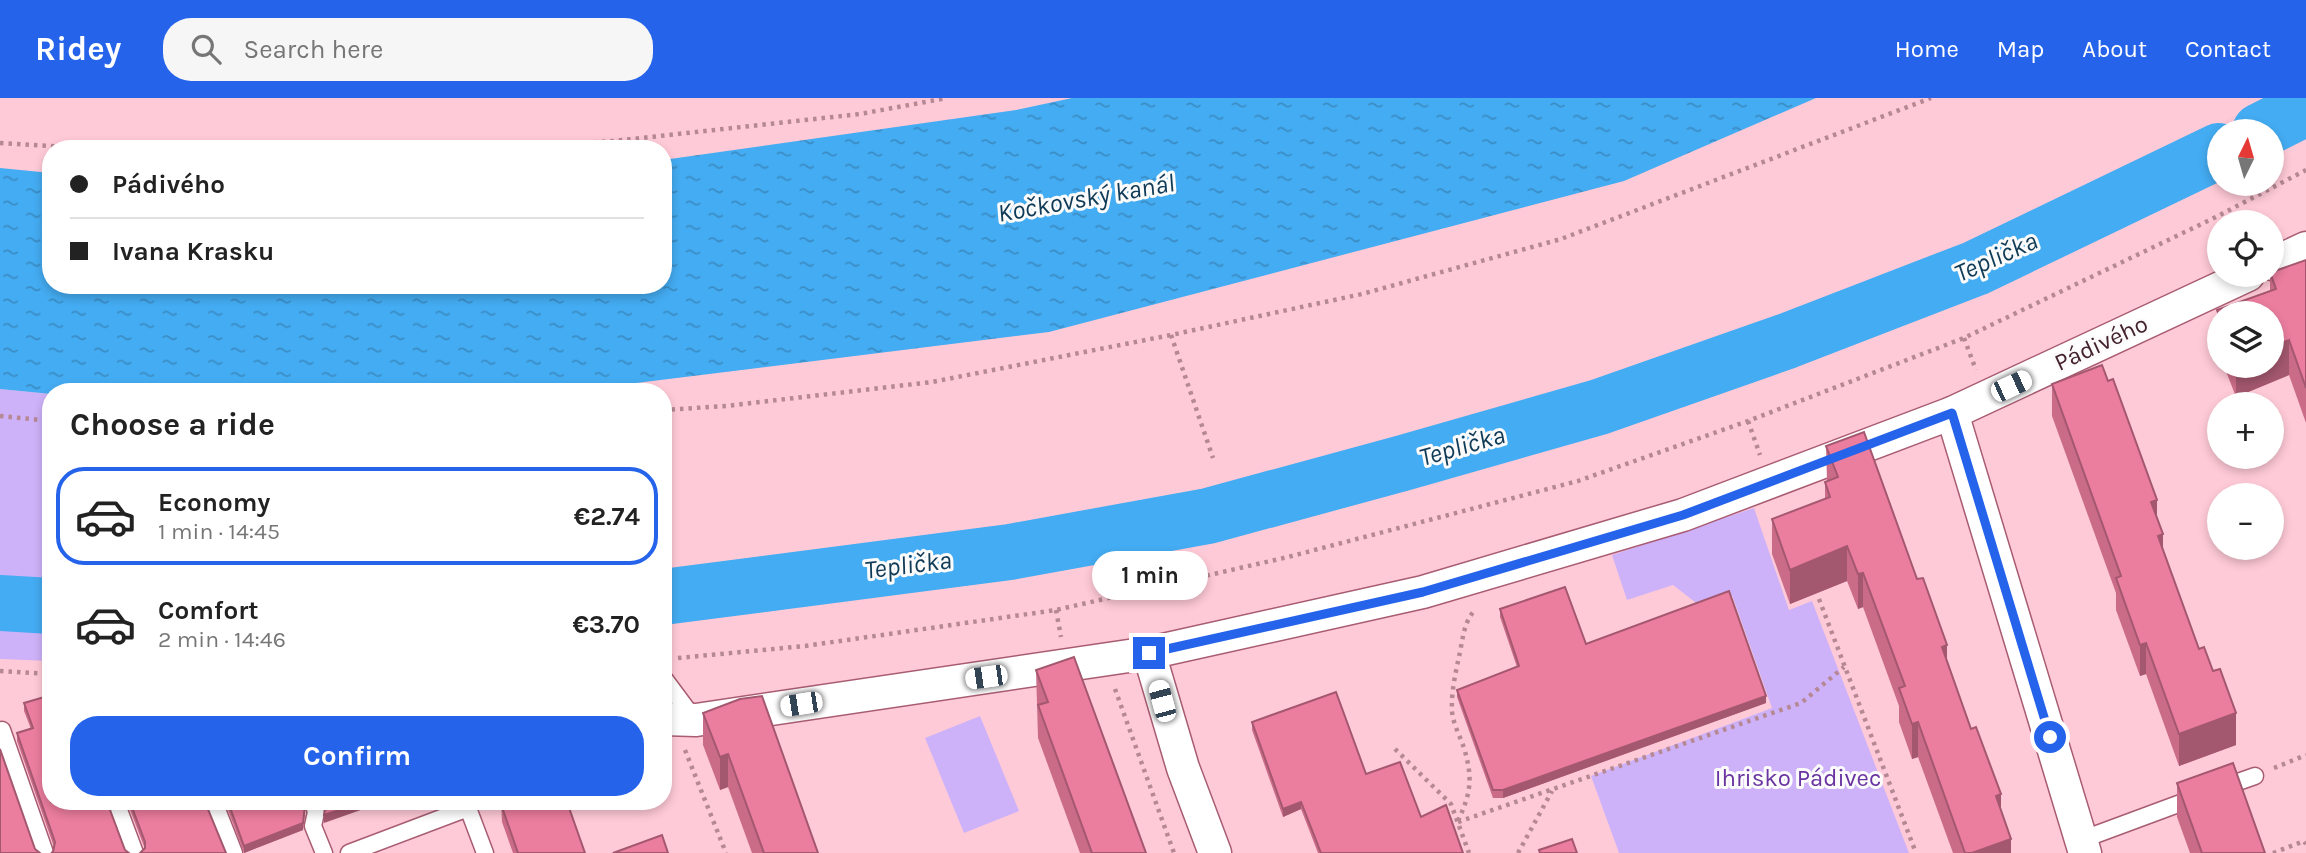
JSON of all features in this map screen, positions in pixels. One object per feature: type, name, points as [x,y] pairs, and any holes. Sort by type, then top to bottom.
[{"type":"street","points":[[2284,258],[2306,247]]},
{"type":"street","name":"Pádivého","points":[[680,726],[1149,653],[1423,592],[1671,519],[1952,413],[2222,287]]},
{"type":"street","points":[[1952,413],[2083,846]]},
{"type":"street","points":[[1149,653],[1183,768],[1215,853]]},
{"type":"lane","points":[[672,703],[680,726]]},
{"type":"lane","points":[[2,730],[45,853]]},
{"type":"lane","points":[[2083,846],[2255,776]]},
{"type":"lane","points":[[119,810],[135,853]]},
{"type":"lane","points":[[217,810],[234,853]]},
{"type":"lane","points":[[315,810],[313,826],[324,853]]},
{"type":"lane","points":[[349,853],[463,810]]},
{"type":"lane","points":[[469,810],[485,853]]},
{"type":"path","points":[[623,140],[860,114],[947,98]]},
{"type":"path","points":[[672,409],[726,406],[932,382],[1362,294],[1561,239],[1931,98]]},
{"type":"path","points":[[0,143],[42,145]]},
{"type":"path","points":[[676,659],[805,646],[1056,610],[1287,557],[1578,481],[1748,421],[1964,338],[2306,170]]},
{"type":"path","points":[[1171,335],[1213,458]]},
{"type":"path","points":[[1964,338],[1976,372]]},
{"type":"path","points":[[0,416],[42,420]]},
{"type":"path","points":[[1819,599],[1916,853]]},
{"type":"path","points":[[1458,822],[1467,802],[1471,780],[1452,712],[1453,688],[1464,630],[1468,619],[1480,608]]},
{"type":"path","points":[[1458,822],[1801,703],[1844,667]]},
{"type":"path","points":[[0,671],[42,673]]},
{"type":"path","points":[[1112,680],[1174,853]]},
{"type":"path","points":[[680,726],[726,853]]},
{"type":"path","points":[[1395,749],[1451,803],[1469,853]]},
{"type":"path","points":[[2255,776],[2306,755]]},
{"type":"path","points":[[1518,853],[1552,790]]},
{"type":"path","points":[[2273,853],[2304,841],[2306,844]]},
{"type":"green space","points":[[0,389],[42,393],[42,661],[0,659]]},
{"type":"green space","name":"Ihrisko Pádivec","points":[[1754,508],[1789,610],[1812,601],[1909,853],[1619,853],[1591,776],[1772,708],[1732,595],[1700,606],[1673,585],[1627,600],[1612,555]]},
{"type":"green space","points":[[980,716],[1019,811],[964,833],[925,738]]},
{"type":"water","name":"Kočkovský kanál","points":[[1072,98],[1816,98],[1624,181],[1049,332],[636,383],[42,383],[42,393],[0,389],[0,168],[42,172],[42,294],[672,294],[672,159],[1016,110]]},
{"type":"building","points":[[2306,260],[2306,388],[2289,340],[2284,342],[2284,301],[2242,301],[2276,289],[2275,287],[2284,287],[2284,268]]},
{"type":"building","points":[[2102,365],[2108,381],[2113,379],[2157,500],[2151,502],[2163,534],[2158,536],[2199,649],[2204,647],[2213,671],[2220,669],[2236,713],[2179,734],[2146,643],[2140,645],[2116,578],[2121,576],[2052,384]]},
{"type":"building","points":[[1864,432],[1917,579],[1923,578],[1947,645],[1942,647],[1971,729],[1976,727],[2001,794],[1996,796],[2011,839],[1972,853],[1965,853],[1918,722],[1912,724],[1899,688],[1905,686],[1863,573],[1858,574],[1847,546],[1790,570],[1772,519],[1830,497],[1825,482],[1838,477],[1826,446]]},
{"type":"building","points":[[1565,587],[1586,644],[1729,591],[1766,696],[1503,790],[1493,790],[1457,690],[1519,666],[1500,609]]},
{"type":"building","points":[[1074,657],[1146,853],[1092,853],[1038,705],[1048,702],[1036,670]]},
{"type":"building","points":[[1336,692],[1366,774],[1400,762],[1421,817],[1446,805],[1463,853],[1321,853],[1301,802],[1283,809],[1252,722]]},
{"type":"building","points":[[762,696],[818,853],[764,853],[728,754],[720,757],[703,713],[740,699]]},
{"type":"building","points":[[42,698],[42,805],[17,733],[33,728],[24,703]]},
{"type":"building","points":[[0,749],[35,849],[40,853],[0,853]]},
{"type":"building","points":[[2233,763],[2265,853],[2202,853],[2177,783]]},
{"type":"building","points":[[44,810],[110,810],[125,850],[129,853],[51,853],[55,842]]},
{"type":"building","points":[[133,810],[208,810],[226,853],[140,853],[145,848]]},
{"type":"building","points":[[231,810],[304,810],[303,823],[244,846]]},
{"type":"building","points":[[325,810],[339,810],[324,815]]},
{"type":"building","points":[[503,810],[570,810],[585,853],[518,853]]},
{"type":"building","points":[[662,835],[668,853],[613,853]]},
{"type":"building","points":[[1572,839],[1577,853],[1540,853],[1539,850]]},
{"type":"waterway","name":"Teplička","points":[[2284,119],[2306,108]]},
{"type":"waterway","name":"Teplička","points":[[672,596],[1010,552],[1208,516],[1599,407],[1787,341],[1976,268],[2207,157]]},
{"type":"waterway","name":"Teplička","points":[[0,603],[42,605]]},
{"type":"route","points":[[1149,653],[1423,592],[1683,515],[1952,413],[2050,737]]}]
